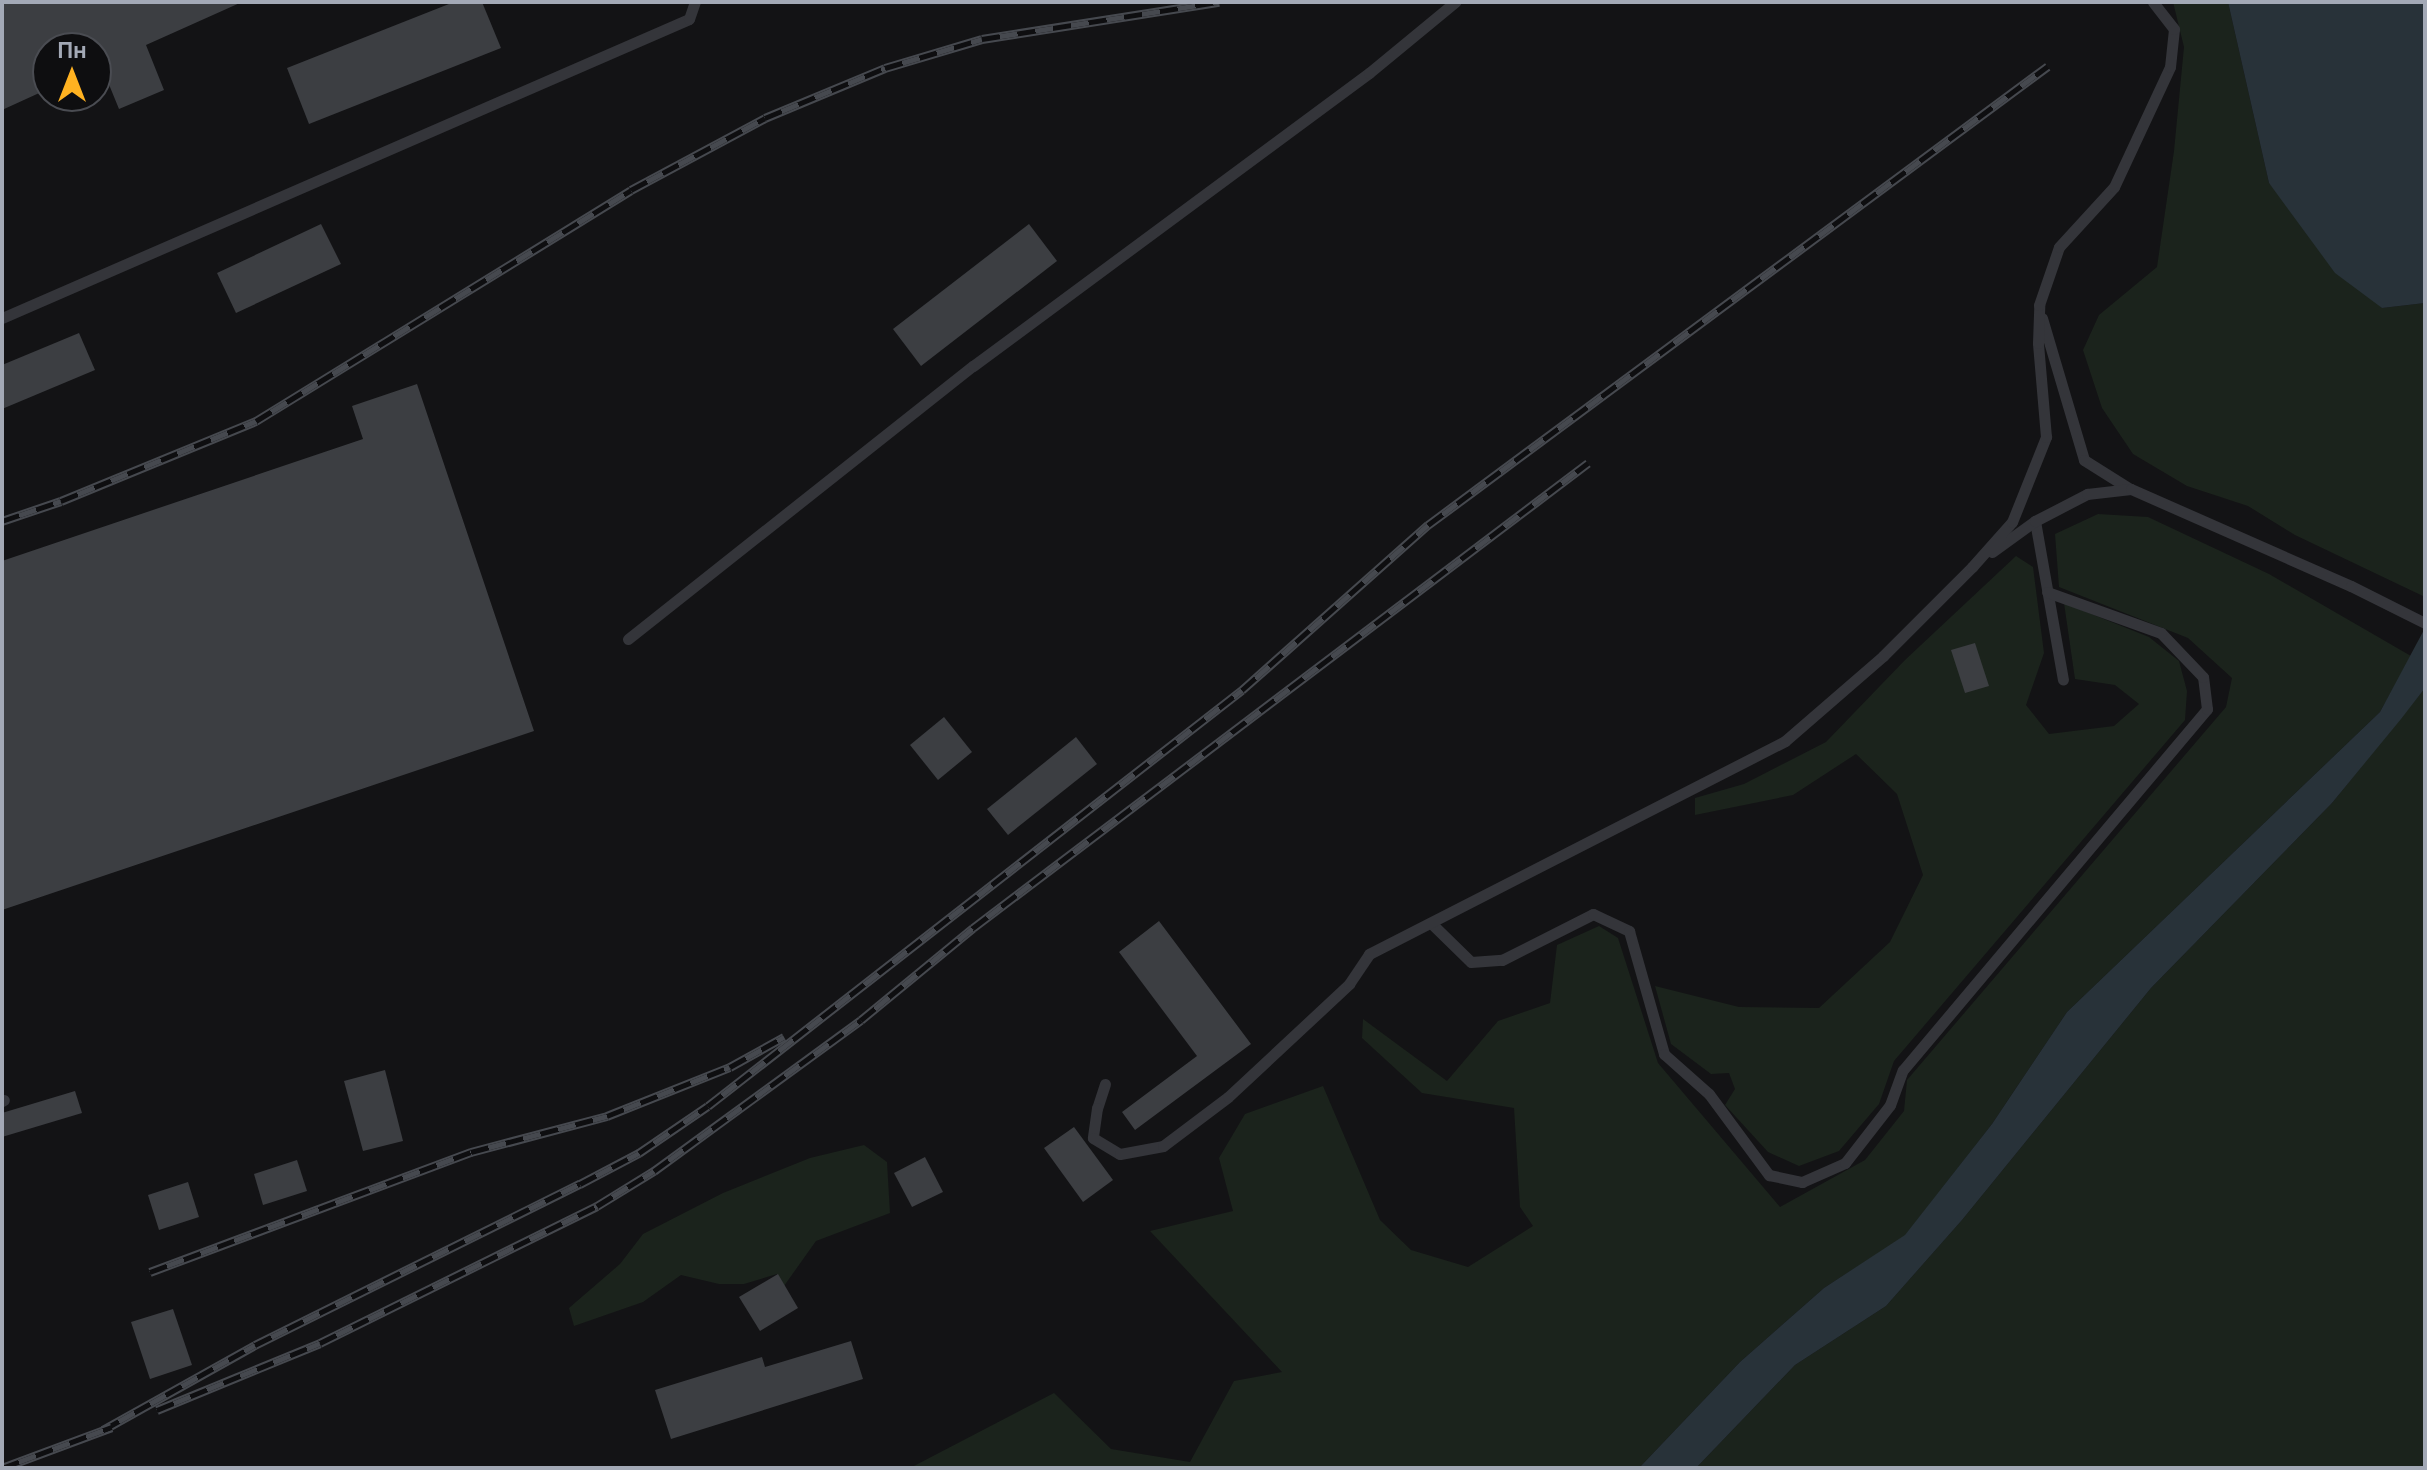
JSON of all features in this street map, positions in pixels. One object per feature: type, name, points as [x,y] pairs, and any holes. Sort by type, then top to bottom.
[{"type":"lane","points":[[2,318],[689,19],[695,2]]},
{"type":"lane","points":[[628,639],[973,366],[1369,73],[1455,2]]},
{"type":"lane","points":[[1105,1084],[1097,1108],[1093,1138],[1120,1154],[1163,1146],[1228,1097],[1349,984],[1369,954],[1785,741],[1883,656],[1972,567],[2012,522],[2046,437],[2038,343],[2039,305],[2059,247],[2114,187],[2170,67],[2174,29],[2153,2]]},
{"type":"lane","points":[[2039,305],[2084,460],[2131,489],[2425,623]]},
{"type":"lane","points":[[1972,567],[2035,521],[2087,494],[2131,489]]},
{"type":"lane","points":[[2035,521],[2063,680]]},
{"type":"lane","points":[[1432,924],[1471,962],[1502,960],[1593,914],[1629,931],[1664,1054],[1709,1094],[1769,1175],[1802,1182],[1845,1163],[1890,1105],[1903,1070],[2207,709],[2203,677],[2161,633],[2047,592]]},
{"type":"shaded area","points":[[2173,2],[2228,2],[2269,183],[2382,308],[2425,303],[2425,597],[2295,535],[2248,506],[2187,486],[2133,454],[2102,408],[2083,350],[2099,315],[2157,267],[2174,151],[2184,47]]},
{"type":"shaded area","points":[[2228,2],[2425,2],[2425,303],[2382,308],[2335,273],[2269,183]]},
{"type":"shaded area","points":[[2098,514],[2148,517],[2269,574],[2411,656],[2380,712],[2067,1012],[1992,1124],[1905,1236],[1824,1288],[1740,1362],[1639,1468],[910,1468],[1054,1393],[1111,1449],[1190,1462],[1234,1381],[1282,1372],[1150,1231],[1233,1211],[1219,1158],[1245,1114],[1323,1086],[1380,1220],[1411,1250],[1468,1267],[1533,1226],[1520,1207],[1514,1108],[1422,1093],[1362,1038],[1363,1019],[1447,1081],[1498,1021],[1550,1003],[1557,945],[1599,926],[1618,938],[1658,1063],[1780,1207],[1865,1160],[1904,1111],[1907,1080],[2226,707],[2232,678],[2188,638],[2059,587],[2055,534]]},
{"type":"shaded area","points":[[2016,556],[2033,567],[2044,653],[2026,705],[2049,734],[2114,726],[2139,704],[2115,685],[2075,679],[2064,603],[2149,637],[2179,661],[2187,691],[2185,720],[1894,1061],[1879,1104],[1839,1151],[1799,1166],[1768,1152],[1725,1105],[1735,1089],[1729,1073],[1711,1074],[1671,1044],[1655,986],[1739,1007],[1819,1008],[1890,942],[1923,875],[1897,794],[1856,754],[1793,795],[1695,815],[1695,798],[1744,784],[1826,742],[1905,660]]},
{"type":"shaded area","points":[[2425,628],[2425,688],[2401,719],[2332,803],[2151,988],[1962,1220],[1886,1306],[1795,1365],[1696,1468],[1639,1468],[1740,1362],[1824,1288],[1905,1235],[1992,1124],[2067,1012],[2380,712]]},
{"type":"shaded area","points":[[2425,688],[2425,1468],[1696,1468],[1795,1365],[1886,1306],[1962,1220],[2151,988],[2332,803]]},
{"type":"shaded area","points":[[864,1145],[887,1162],[890,1213],[816,1241],[784,1286],[777,1274],[744,1284],[719,1284],[681,1275],[643,1302],[574,1326],[569,1308],[620,1264],[643,1234],[723,1193],[810,1158]]},
{"type":"building","points":[[2,2],[242,2],[146,45],[164,90],[119,109],[112,92],[112,32],[32,32],[32,96],[2,110]]},
{"type":"building","points":[[454,2],[482,2],[501,48],[309,124],[287,68]]},
{"type":"building","points":[[321,224],[341,264],[236,313],[217,273]]},
{"type":"building","points":[[1029,224],[1057,261],[921,366],[893,329]]},
{"type":"building","points":[[79,333],[95,370],[2,409],[2,365]]},
{"type":"building","points":[[417,384],[534,731],[2,910],[2,561],[363,439],[352,406]]},
{"type":"building","points":[[1975,643],[1989,686],[1965,693],[1951,650]]},
{"type":"building","points":[[944,717],[972,752],[938,780],[910,745]]},
{"type":"building","points":[[1076,737],[1097,764],[1008,835],[987,809]]},
{"type":"building","points":[[1159,921],[1251,1044],[1135,1130],[1122,1112],[1197,1056],[1119,952]]},
{"type":"building","points":[[385,1070],[403,1141],[363,1151],[344,1081]]},
{"type":"building","points":[[75,1091],[82,1113],[2,1137],[2,1113]]},
{"type":"building","points":[[1074,1127],[1113,1180],[1083,1202],[1044,1148]]},
{"type":"building","points":[[925,1157],[943,1192],[912,1207],[894,1173]]},
{"type":"building","points":[[297,1160],[307,1191],[263,1205],[254,1174]]},
{"type":"building","points":[[188,1182],[199,1217],[159,1230],[148,1195]]},
{"type":"building","points":[[778,1274],[798,1308],[760,1331],[739,1297]]},
{"type":"building","points":[[173,1309],[192,1365],[150,1379],[131,1322]]},
{"type":"building","points":[[851,1341],[863,1379],[671,1439],[655,1390],[762,1357],[765,1367]]},
{"type":"railway","points":[[2,521],[61,501],[256,421],[631,190],[765,118],[885,68],[982,39],[1219,2]]},
{"type":"railway","points":[[103,1430],[255,1345],[639,1153],[708,1106],[1242,690],[1428,525],[2048,66]]},
{"type":"railway","points":[[157,1410],[320,1343],[597,1206],[654,1171],[861,1020],[973,928],[1588,463]]},
{"type":"railway","points":[[150,1272],[471,1152],[607,1116],[730,1067],[784,1037]]},
{"type":"railway","points":[[2,1468],[112,1427]]}]
